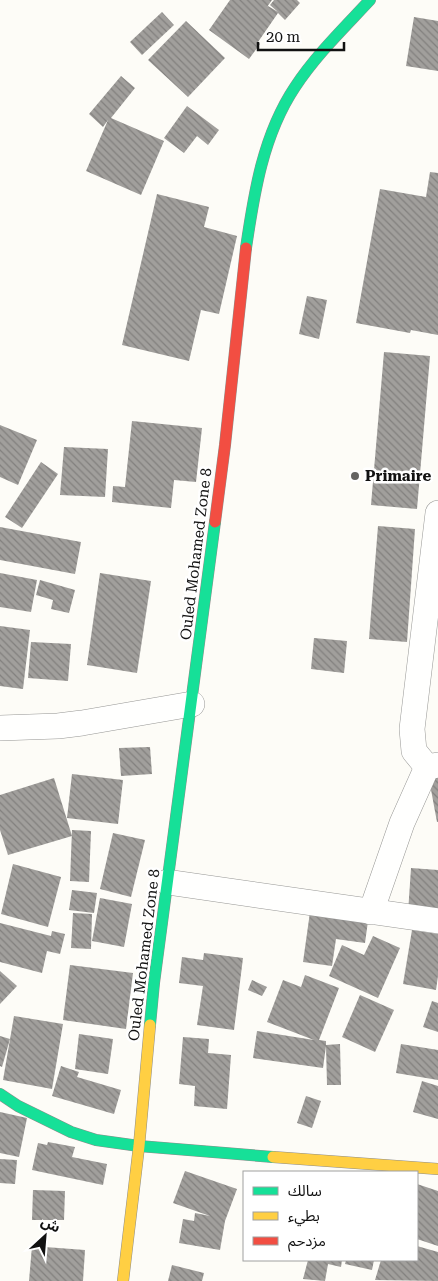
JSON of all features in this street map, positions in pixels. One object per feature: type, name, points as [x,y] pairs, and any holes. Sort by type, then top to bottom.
[{"type":"main road","name":"Ouled Mohamed Zone 8","points":[[123,1281],[139,1146],[154,983],[225,445],[244,260],[262,163],[278,118],[294,88],[322,51],[370,0]]},
{"type":"main road","points":[[0,1094],[18,1106],[71,1132],[96,1140],[139,1146],[438,1169]]},
{"type":"street","points":[[371,912],[402,823],[433,766],[414,751],[412,729],[438,513]]},
{"type":"street","points":[[0,728],[66,725],[192,704]]},
{"type":"street","points":[[167,882],[438,921]]},
{"type":"building","points":[[230,0],[272,0],[267,7],[278,12],[270,5],[274,0],[297,0],[300,3],[285,20],[278,13],[249,59],[209,30]]},
{"type":"building","points":[[162,12],[174,25],[142,55],[130,42]]},
{"type":"building","points":[[414,17],[438,21],[438,71],[406,66]]},
{"type":"building","points":[[186,21],[225,58],[188,97],[148,60]]},
{"type":"building","points":[[121,76],[135,88],[111,118],[164,141],[141,195],[86,171],[108,120],[103,127],[89,114]]},
{"type":"building","points":[[187,106],[219,130],[208,145],[197,136],[184,153],[164,138]]},
{"type":"building","points":[[430,172],[438,173],[438,335],[411,330],[410,333],[356,323],[380,189],[426,197]]},
{"type":"building","points":[[157,194],[209,207],[204,227],[237,236],[219,314],[201,310],[189,361],[122,345]]},
{"type":"building","points":[[307,296],[327,300],[319,339],[299,334]]},
{"type":"building","points":[[384,352],[430,356],[417,509],[371,505]]},
{"type":"building","points":[[132,421],[202,428],[196,482],[174,480],[171,508],[112,502],[113,486],[125,487]]},
{"type":"building","points":[[0,425],[37,440],[18,485],[0,477]]},
{"type":"building","points":[[64,447],[108,449],[105,497],[60,495]]},
{"type":"building","points":[[41,462],[58,474],[22,528],[5,517]]},
{"type":"building","points":[[378,526],[415,529],[407,642],[369,639]]},
{"type":"building","points":[[0,527],[81,542],[75,574],[0,560]]},
{"type":"building","points":[[0,573],[37,580],[31,612],[0,607]]},
{"type":"building","points":[[100,573],[151,581],[137,673],[87,665]]},
{"type":"building","points":[[40,580],[75,590],[69,613],[51,609],[53,600],[36,595]]},
{"type":"building","points":[[0,626],[30,630],[23,689],[0,686]]},
{"type":"building","points":[[314,638],[347,641],[344,673],[311,669]]},
{"type":"building","points":[[31,642],[71,644],[68,681],[28,678]]},
{"type":"building","points":[[150,747],[152,774],[121,776],[119,748]]},
{"type":"building","points":[[72,774],[123,780],[118,824],[67,818]]},
{"type":"building","points":[[438,777],[438,822],[437,822],[429,779]]},
{"type":"building","points":[[54,778],[72,836],[8,855],[0,830],[0,795]]},
{"type":"building","points":[[72,830],[91,831],[89,882],[70,881]]},
{"type":"building","points":[[113,833],[145,840],[131,897],[100,889]]},
{"type":"building","points":[[13,864],[61,877],[48,927],[1,914]]},
{"type":"building","points":[[411,868],[438,870],[438,930],[407,928]]},
{"type":"building","points":[[72,890],[97,893],[94,913],[69,910]]},
{"type":"building","points":[[100,898],[132,904],[124,947],[92,941]]},
{"type":"building","points":[[310,912],[368,921],[365,943],[336,939],[332,966],[303,962]]},
{"type":"building","points":[[73,913],[92,914],[91,949],[71,948]]},
{"type":"building","points":[[0,923],[51,936],[52,931],[65,934],[60,954],[47,951],[42,973],[0,962]]},
{"type":"building","points":[[412,930],[438,934],[436,990],[403,984]]},
{"type":"building","points":[[373,936],[400,948],[378,998],[329,976],[342,945],[364,955]]},
{"type":"building","points":[[204,953],[243,958],[234,1030],[197,1025],[203,986],[179,983],[182,957],[203,960]]},
{"type":"building","points":[[70,965],[133,973],[126,1029],[63,1020]]},
{"type":"building","points":[[0,971],[17,986],[0,1004]]},
{"type":"building","points":[[305,975],[339,988],[319,1040],[326,1041],[326,1045],[340,1044],[341,1085],[327,1085],[326,1046],[323,1068],[253,1058],[257,1031],[314,1040],[267,1022],[283,980],[301,987]]},
{"type":"building","points":[[252,980],[267,987],[262,996],[248,990]]},
{"type":"building","points":[[360,995],[394,1010],[375,1052],[342,1037]]},
{"type":"building","points":[[432,1001],[438,1003],[438,1032],[423,1027]]},
{"type":"building","points":[[14,1016],[63,1024],[52,1089],[3,1080]]},
{"type":"building","points":[[79,1034],[113,1039],[108,1074],[75,1069]]},
{"type":"building","points":[[0,1036],[10,1039],[2,1067],[0,1066]]},
{"type":"building","points":[[183,1037],[209,1039],[208,1053],[231,1055],[227,1109],[194,1106],[195,1086],[179,1084]]},
{"type":"building","points":[[401,1044],[438,1050],[438,1080],[396,1073]]},
{"type":"building","points":[[61,1066],[79,1072],[77,1077],[121,1090],[114,1114],[52,1096]]},
{"type":"building","points":[[422,1081],[438,1086],[438,1119],[413,1112]]},
{"type":"building","points":[[306,1096],[321,1101],[312,1128],[297,1123]]},
{"type":"building","points":[[0,1112],[27,1118],[19,1157],[0,1153]]},
{"type":"building","points":[[48,1142],[75,1147],[72,1157],[107,1164],[103,1185],[32,1170],[38,1143],[47,1145]]},
{"type":"building","points":[[0,1159],[17,1160],[15,1184],[0,1183]]},
{"type":"building","points":[[185,1171],[237,1189],[225,1221],[220,1250],[179,1243],[183,1219],[194,1221],[195,1213],[210,1216],[173,1203]]},
{"type":"building","points":[[418,1184],[438,1191],[438,1246],[418,1239]]},
{"type":"building","points":[[33,1190],[65,1191],[64,1220],[32,1220]]},
{"type":"building","points":[[32,1246],[85,1250],[83,1281],[29,1281]]},
{"type":"building","points":[[418,1246],[438,1252],[438,1281],[375,1280],[381,1261],[418,1261]]},
{"type":"building","points":[[308,1261],[342,1261],[341,1267],[328,1264],[325,1281],[303,1279]]},
{"type":"building","points":[[346,1261],[374,1261],[372,1270],[345,1264]]},
{"type":"building","points":[[172,1265],[204,1273],[202,1281],[168,1281]]},
{"type":"traffic: fast","points":[[246,248],[262,165],[275,125],[284,105],[312,64],[370,0]]},
{"type":"traffic: fast","points":[[150,1025],[215,522]]},
{"type":"traffic: fast","points":[[0,1094],[18,1106],[71,1132],[96,1140],[139,1146],[273,1157]]},
{"type":"traffic: slow","points":[[123,1281],[139,1146],[150,1025]]},
{"type":"traffic: slow","points":[[273,1157],[438,1169]]},
{"type":"traffic: jam","points":[[215,522],[246,248]]},
{"type":"place","name":"Primaire","points":[[355,476]]}]
